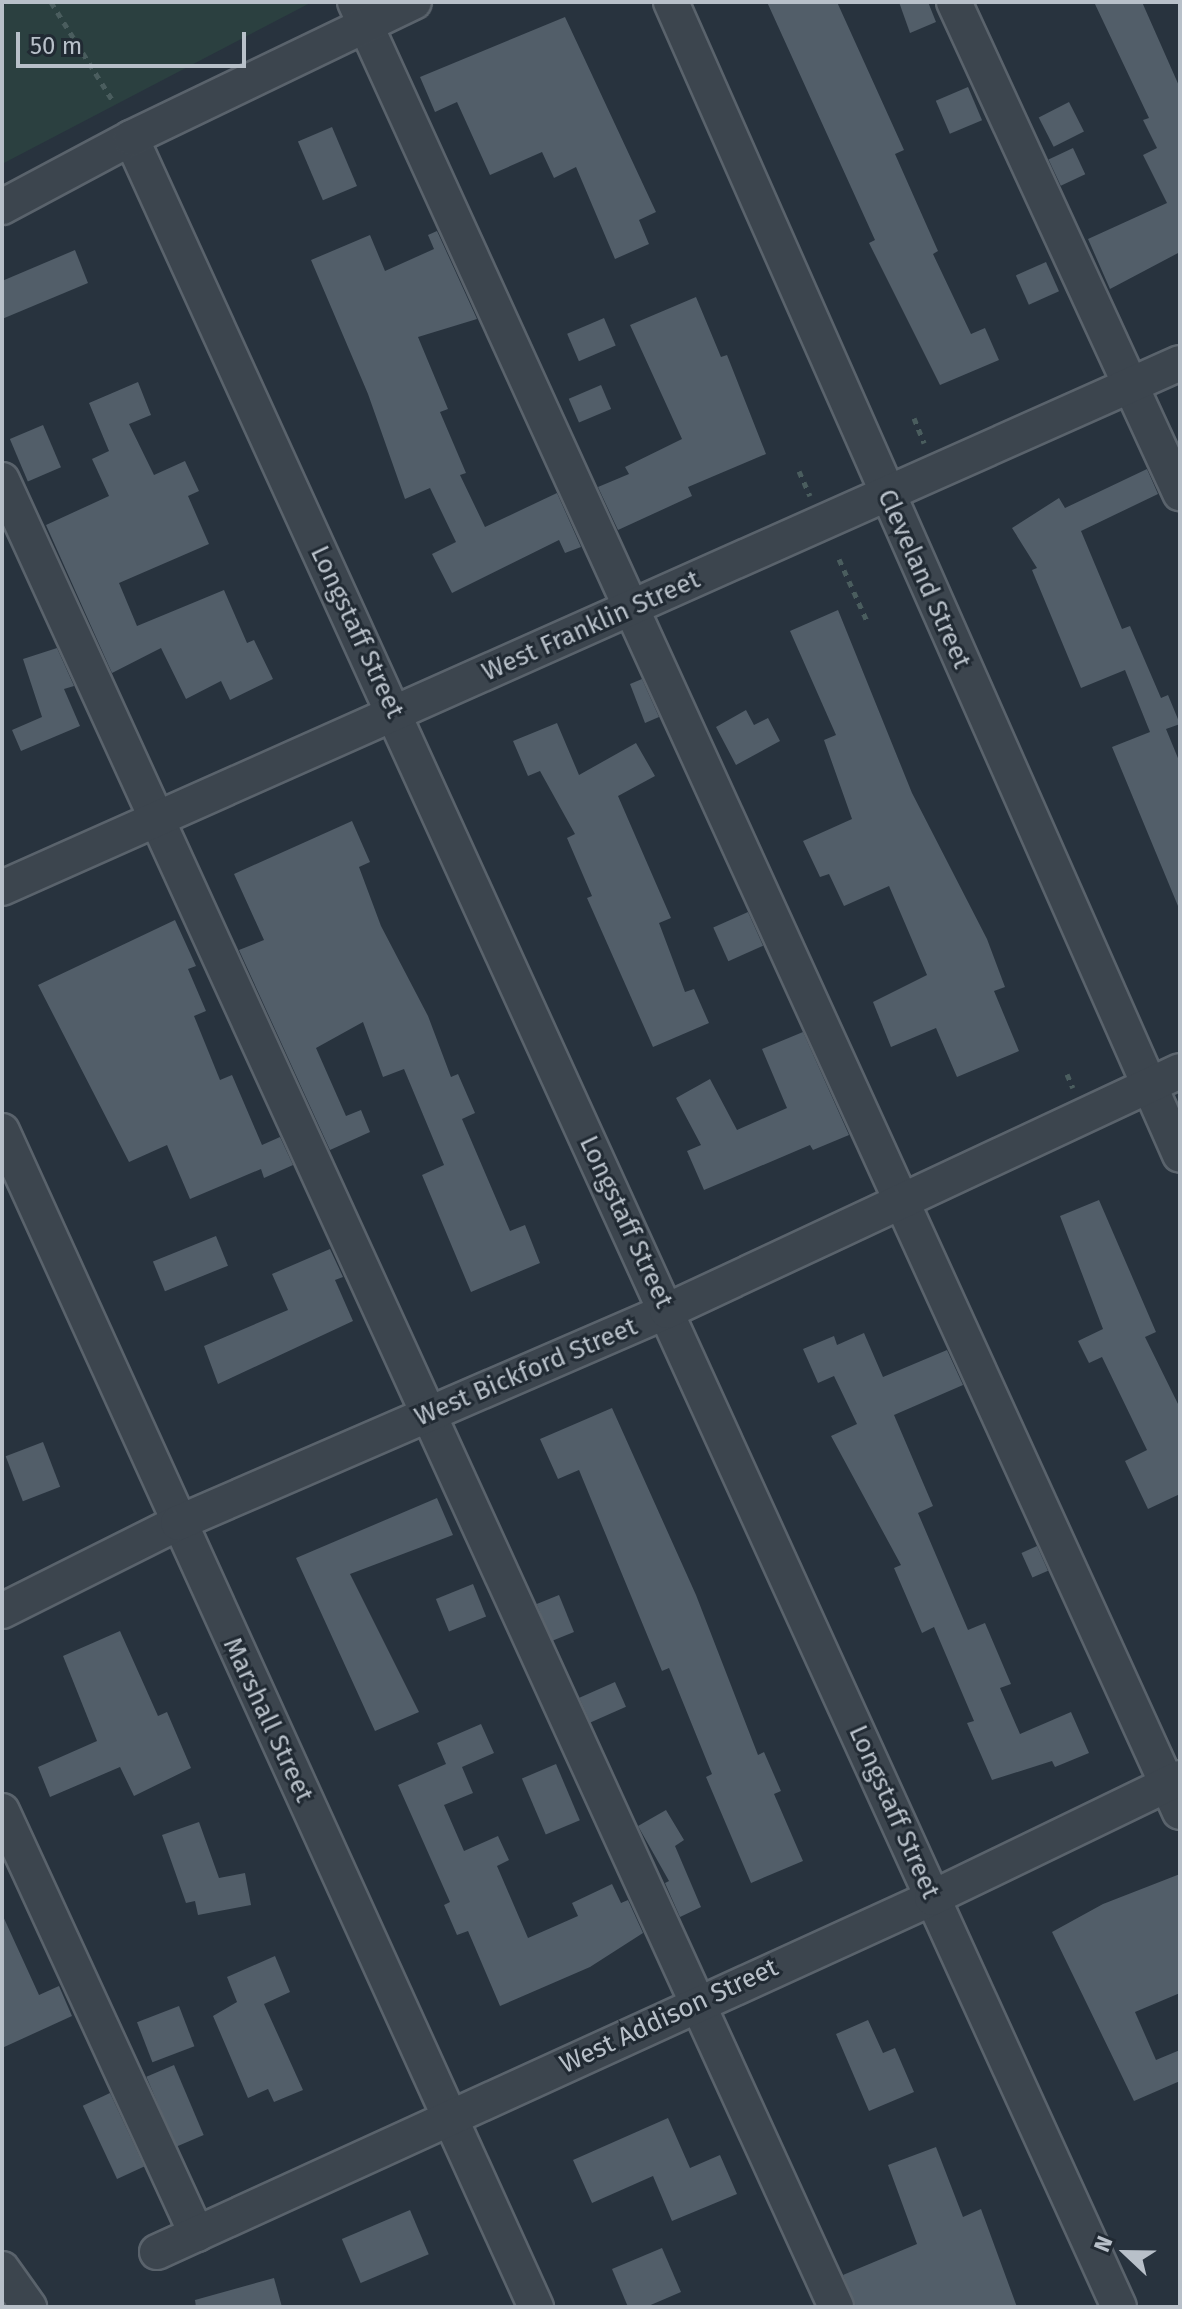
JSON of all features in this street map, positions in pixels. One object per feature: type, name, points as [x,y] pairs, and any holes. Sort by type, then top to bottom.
[{"type":"street","points":[[2,207],[360,13],[414,2]]},
{"type":"street","name":"Cleveland Street","points":[[671,2],[1180,1155]]},
{"type":"street","points":[[954,2],[1180,493]]},
{"type":"street","points":[[360,13],[901,1201],[1176,1792]]},
{"type":"street","name":"Longstaff Street","points":[[131,138],[1119,2307]]},
{"type":"street","name":"West Franklin Street","points":[[2,888],[1180,363]]},
{"type":"street","points":[[2,480],[836,2307]]},
{"type":"street","name":"West Bickford Street","points":[[2,1611],[178,1523],[667,1311],[1180,1071]]},
{"type":"street","name":"Marshall Street","points":[[2,1131],[536,2307]]},
{"type":"street","name":"West Addison Street","points":[[157,2252],[450,2120],[698,2001],[1176,1792]]},
{"type":"street","points":[[2,1811],[197,2234]]},
{"type":"street","points":[[2,2269],[28,2306]]},
{"type":"path","points":[[51,2],[114,103]]},
{"type":"path","points":[[914,418],[926,446]]},
{"type":"path","points":[[799,471],[811,498]]},
{"type":"path","points":[[839,559],[867,621]]},
{"type":"path","points":[[1067,1074],[1074,1089]]},
{"type":"green space","points":[[6,2],[312,2],[2,164],[2,13]]},
{"type":"building","points":[[767,2],[837,2],[904,150],[895,154],[938,251],[933,254],[971,334],[985,328],[999,360],[940,385],[869,243],[875,240]]},
{"type":"building","points":[[899,2],[928,2],[936,22],[910,33]]},
{"type":"building","points":[[1094,2],[1142,2],[1180,88],[1180,252],[1110,289],[1088,239],[1167,203],[1143,155],[1157,148],[1143,120],[1149,118]]},
{"type":"building","points":[[565,17],[656,212],[639,220],[649,244],[615,259],[576,167],[554,178],[542,152],[490,175],[457,102],[435,112],[420,77]]},
{"type":"building","points":[[968,87],[982,120],[950,134],[936,101]]},
{"type":"building","points":[[1069,102],[1084,131],[1054,147],[1039,117]]},
{"type":"building","points":[[332,127],[357,186],[323,200],[298,141]]},
{"type":"building","points":[[1073,148],[1085,174],[1061,186],[1049,159]]},
{"type":"building","points":[[437,231],[477,319],[418,337],[448,409],[440,412],[466,473],[460,475],[485,527],[557,493],[581,547],[565,553],[559,540],[452,593],[432,554],[456,542],[430,488],[405,499],[368,394],[311,260],[370,235],[385,271],[434,249],[428,235]]},
{"type":"building","points":[[75,250],[88,283],[2,319],[2,281]]},
{"type":"building","points":[[1046,262],[1059,291],[1029,305],[1016,275]]},
{"type":"building","points":[[696,297],[721,357],[727,355],[766,454],[688,487],[692,496],[618,530],[598,487],[629,474],[625,467],[682,439],[630,325]]},
{"type":"building","points":[[604,318],[616,346],[579,361],[567,334]]},
{"type":"building","points":[[138,382],[151,415],[129,424],[154,475],[185,461],[199,491],[188,496],[209,544],[119,583],[137,626],[224,590],[247,643],[254,640],[273,679],[230,700],[221,681],[186,699],[161,648],[112,673],[46,525],[109,496],[92,459],[109,451],[89,403]]},
{"type":"building","points":[[601,385],[611,409],[579,423],[569,399]]},
{"type":"building","points":[[43,425],[61,467],[28,481],[10,439]]},
{"type":"building","points":[[1147,469],[1158,494],[1081,531],[1122,629],[1130,626],[1161,698],[1168,695],[1180,724],[1166,729],[1180,763],[1178,906],[1112,747],[1150,732],[1125,670],[1081,688],[1032,570],[1037,568],[1012,528],[1059,498],[1065,508]]},
{"type":"building","points":[[838,610],[912,793],[987,939],[1005,987],[994,991],[1019,1051],[957,1077],[936,1028],[891,1047],[873,1002],[927,975],[889,886],[844,906],[829,874],[820,877],[803,841],[852,819],[824,740],[836,735],[790,631]]},
{"type":"building","points":[[57,648],[74,686],[64,689],[80,726],[21,751],[12,730],[42,717],[23,659]]},
{"type":"building","points":[[642,679],[659,717],[645,723],[630,684]]},
{"type":"building","points":[[746,710],[754,725],[768,718],[780,741],[736,765],[716,727]]},
{"type":"building","points":[[557,723],[579,775],[636,743],[655,776],[618,796],[671,918],[659,923],[685,992],[694,989],[709,1023],[653,1047],[587,898],[592,896],[567,838],[575,834],[540,771],[528,776],[513,741]]},
{"type":"building","points":[[352,821],[370,862],[359,867],[381,926],[428,1016],[451,1077],[458,1074],[475,1113],[462,1119],[510,1231],[525,1225],[540,1263],[471,1292],[422,1175],[444,1165],[404,1069],[383,1077],[363,1022],[316,1048],[346,1116],[361,1110],[370,1132],[330,1150],[239,950],[264,940],[234,874]]},
{"type":"building","points":[[748,912],[763,946],[728,961],[713,927]]},
{"type":"building","points":[[175,920],[196,966],[188,969],[206,1011],[194,1016],[220,1080],[232,1075],[262,1145],[280,1137],[293,1165],[264,1178],[261,1169],[190,1199],[167,1145],[129,1162],[38,985]]},
{"type":"building","points":[[803,1032],[849,1135],[813,1150],[810,1145],[704,1190],[687,1151],[701,1145],[676,1098],[710,1079],[737,1130],[787,1108],[762,1049]]},
{"type":"building","points":[[1099,1200],[1156,1332],[1145,1337],[1180,1408],[1180,1494],[1148,1509],[1125,1461],[1147,1450],[1102,1357],[1089,1363],[1078,1341],[1103,1329],[1060,1216]]},
{"type":"building","points":[[216,1236],[228,1266],[165,1291],[153,1261]]},
{"type":"building","points":[[330,1249],[343,1277],[335,1280],[353,1321],[218,1384],[204,1346],[288,1310],[272,1274]]},
{"type":"building","points":[[864,1333],[883,1377],[947,1350],[963,1385],[894,1415],[933,1506],[918,1513],[968,1630],[985,1623],[1011,1684],[1000,1688],[1020,1734],[1071,1712],[1089,1753],[1055,1767],[1052,1761],[992,1780],[967,1723],[974,1721],[934,1627],[922,1633],[894,1568],[901,1565],[831,1436],[857,1424],[834,1376],[818,1383],[803,1349],[834,1336],[837,1345]]},
{"type":"building","points":[[612,1408],[696,1595],[758,1755],[764,1752],[781,1791],[774,1794],[803,1861],[751,1883],[706,1777],[712,1774],[669,1668],[662,1671],[579,1470],[558,1479],[540,1439]]},
{"type":"building","points":[[43,1442],[60,1487],[23,1501],[6,1456]]},
{"type":"building","points":[[437,1498],[453,1535],[350,1574],[419,1712],[375,1731],[296,1558]]},
{"type":"building","points":[[1037,1546],[1048,1571],[1032,1578],[1021,1553]]},
{"type":"building","points":[[473,1584],[486,1616],[449,1631],[436,1599]]},
{"type":"building","points":[[559,1595],[574,1632],[552,1641],[537,1604]]},
{"type":"building","points":[[120,1631],[158,1716],[167,1712],[191,1768],[134,1796],[120,1767],[50,1797],[38,1767],[97,1741],[63,1656]]},
{"type":"building","points":[[615,1682],[626,1707],[590,1723],[579,1698]]},
{"type":"building","points":[[481,1724],[494,1753],[462,1767],[473,1793],[444,1805],[464,1851],[498,1836],[509,1860],[497,1866],[528,1938],[578,1916],[572,1903],[612,1884],[621,1903],[628,1900],[643,1933],[590,1967],[500,2006],[468,1931],[457,1935],[444,1905],[450,1902],[398,1785],[446,1764],[437,1743]]},
{"type":"building","points":[[556,1764],[580,1820],[546,1835],[522,1778]]},
{"type":"building","points":[[666,1810],[684,1840],[675,1846],[701,1907],[680,1917],[665,1883],[669,1881],[638,1826]]},
{"type":"building","points":[[199,1822],[219,1878],[245,1873],[251,1905],[198,1915],[195,1901],[186,1903],[162,1835]]},
{"type":"building","points":[[1180,1874],[1180,1993],[1135,2012],[1156,2060],[1180,2050],[1180,2081],[1134,2101],[1052,1932],[1103,1904]]},
{"type":"building","points":[[2,1914],[39,1995],[59,1986],[72,2016],[2,2048]]},
{"type":"building","points":[[275,1956],[290,1992],[264,2004],[303,2090],[274,2102],[268,2089],[248,2098],[213,2016],[237,2002],[227,1977]]},
{"type":"building","points":[[179,2006],[194,2046],[152,2062],[137,2022]]},
{"type":"building","points":[[868,2020],[883,2053],[895,2048],[914,2092],[869,2111],[836,2034]]},
{"type":"building","points":[[174,2065],[204,2135],[176,2147],[146,2077]]},
{"type":"building","points":[[110,2093],[144,2166],[117,2179],[83,2106]]},
{"type":"building","points":[[668,2118],[690,2168],[720,2155],[737,2194],[672,2221],[653,2176],[592,2203],[573,2160]]},
{"type":"building","points":[[936,2147],[963,2217],[981,2209],[1017,2307],[856,2307],[843,2275],[917,2244],[888,2165]]},
{"type":"building","points":[[410,2210],[429,2254],[361,2283],[342,2239]]},
{"type":"building","points":[[662,2248],[681,2292],[646,2307],[628,2307],[612,2269]]},
{"type":"building","points":[[274,2278],[282,2307],[196,2307],[195,2300]]}]
